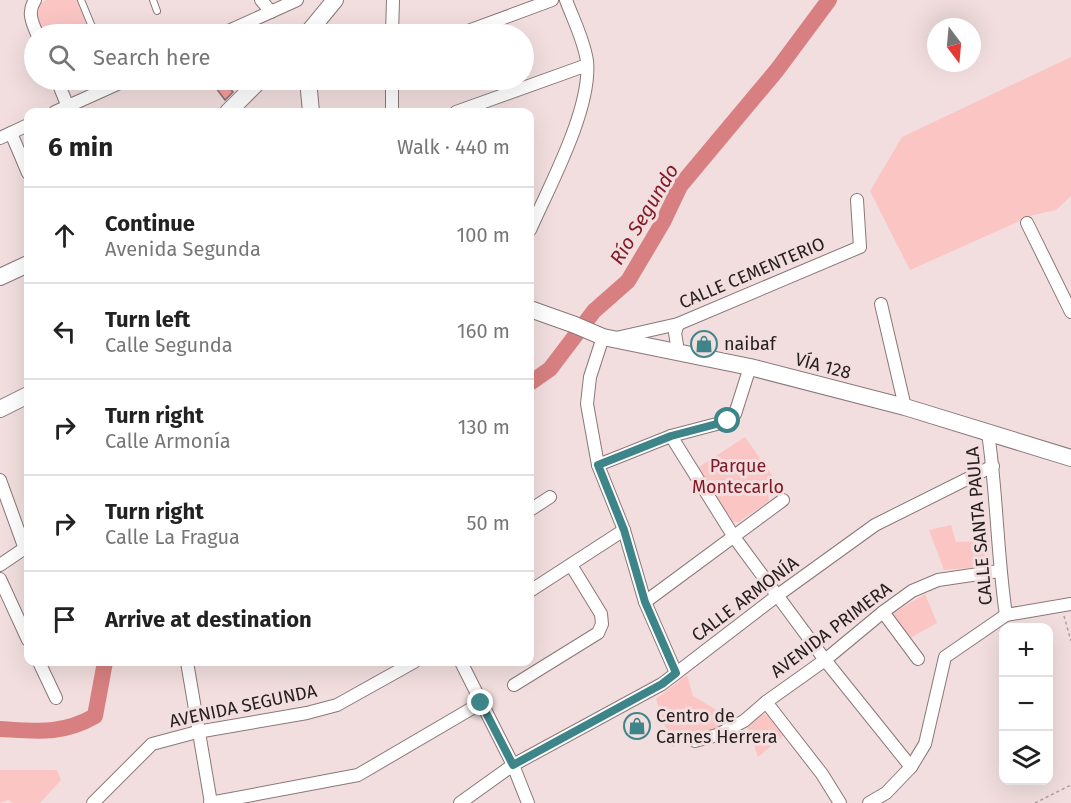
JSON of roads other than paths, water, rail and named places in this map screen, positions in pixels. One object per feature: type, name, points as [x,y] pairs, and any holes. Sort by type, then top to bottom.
[{"type":"main road","points":[[315,24],[335,0]]},
{"type":"main road","points":[[232,108],[250,90]]},
{"type":"main road","points":[[309,90],[311,108]]},
{"type":"main road","points":[[0,277],[24,266]]},
{"type":"main road","name":"VÍA 128","points":[[534,310],[603,337],[750,367],[905,407],[1071,458]]},
{"type":"main road","points":[[0,409],[24,397]]},
{"type":"street","points":[[33,24],[30,7],[35,0]]},
{"type":"street","points":[[261,0],[271,12]]},
{"type":"street","points":[[244,24],[297,0]]},
{"type":"street","points":[[392,24],[393,0]]},
{"type":"street","points":[[487,24],[552,0]]},
{"type":"street","points":[[534,221],[575,128],[585,87],[587,65],[585,52],[566,0]]},
{"type":"street","points":[[534,84],[587,65]]},
{"type":"street","points":[[61,90],[68,107],[105,90]]},
{"type":"street","points":[[392,90],[392,108]]},
{"type":"street","points":[[467,108],[517,90]]},
{"type":"street","points":[[24,127],[6,135],[24,166]]},
{"type":"street","name":"CALLE CEMENTERIO","points":[[603,337],[678,324],[860,247],[857,200]]},
{"type":"street","points":[[1027,224],[1071,312]]},
{"type":"street","points":[[880,304],[905,407]]},
{"type":"street","points":[[678,324],[675,333],[678,351]]},
{"type":"street","points":[[603,337],[590,377],[587,404],[598,465],[624,530],[645,602],[676,673]]},
{"type":"street","points":[[598,465],[671,436],[728,421],[735,414],[750,367]]},
{"type":"street","name":"CALLE SANTA PAULA","points":[[988,433],[993,466],[999,571],[1006,615]]},
{"type":"street","points":[[671,436],[734,537],[825,660],[911,767]]},
{"type":"street","name":"CALLE ARMONÍA","points":[[460,803],[513,765],[662,684],[778,595],[875,525],[993,466]]},
{"type":"street","points":[[0,480],[24,540]]},
{"type":"street","points":[[534,507],[550,497]]},
{"type":"street","points":[[645,602],[783,500]]},
{"type":"street","points":[[534,588],[624,530]]},
{"type":"street","points":[[0,566],[24,549]]},
{"type":"street","points":[[514,685],[598,633],[602,624],[601,614],[571,565]]},
{"type":"street","name":"AVENIDA PRIMERA","points":[[695,741],[736,727],[912,591],[938,580],[999,571]]},
{"type":"street","points":[[0,579],[24,631]]},
{"type":"street","points":[[869,803],[886,793],[911,767],[926,744],[945,657],[1006,615],[1066,604]]},
{"type":"street","points":[[883,612],[918,659]]},
{"type":"street","points":[[41,666],[56,698]]},
{"type":"street","points":[[187,666],[211,803],[358,775],[481,703]]},
{"type":"street","name":"AVENIDA SEGUNDA","points":[[93,803],[152,744],[197,732],[307,713],[337,705],[407,666]]},
{"type":"street","points":[[463,666],[513,765],[528,803]]},
{"type":"street","points":[[766,702],[822,774],[840,803]]},
{"type":"lane","points":[[81,0],[91,24]]},
{"type":"lane","points":[[153,0],[157,11]]},
{"type":"waterway","name":"Río Segundo","points":[[534,380],[550,369],[594,311],[628,281],[663,222],[680,186],[777,70],[829,0]]},
{"type":"waterway","name":"Río Segundo","points":[[0,729],[37,731],[60,729],[95,716],[104,666]]},
{"type":"place","name":"naibaf","points":[[704,344]]},
{"type":"place","name":"Centro de Carnes Herrera","points":[[637,726]]},
{"type":"park label","name":"Parque Montecarlo","points":[[738,476]]}]
